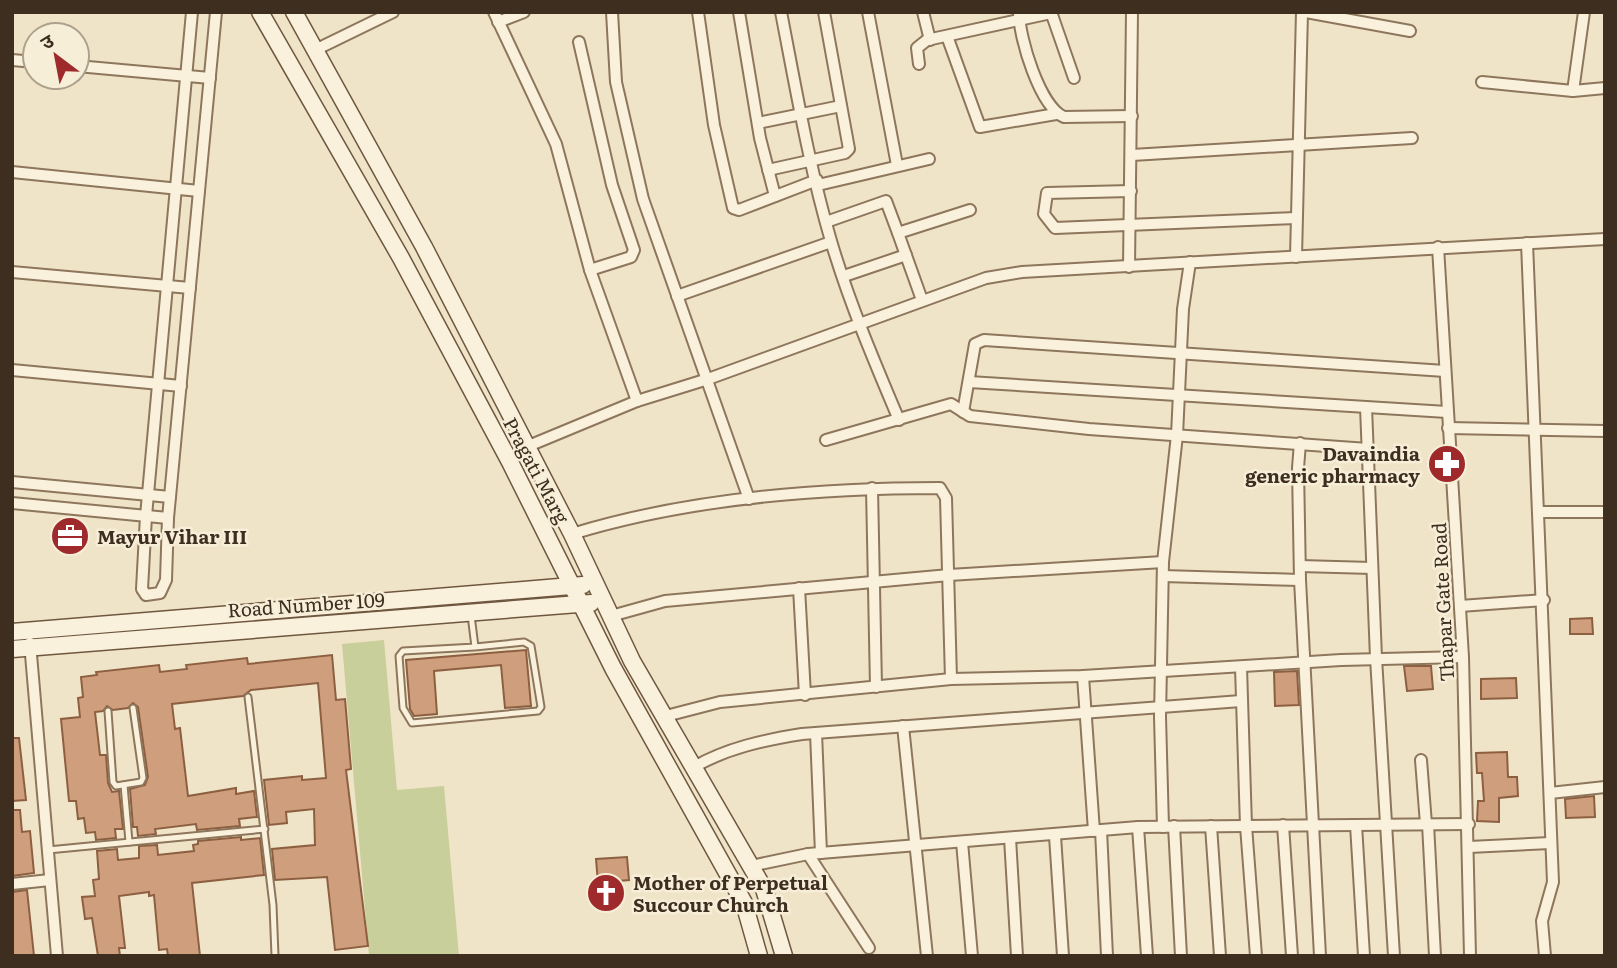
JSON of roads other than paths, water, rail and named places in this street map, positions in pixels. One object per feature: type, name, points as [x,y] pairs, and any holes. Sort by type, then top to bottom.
[{"type":"main road","name":"Pragati Marg","points":[[260,12],[401,258],[573,585],[613,668],[744,902],[759,956]]},
{"type":"main road","name":"Pragati Marg","points":[[294,12],[424,247],[572,534],[662,717],[764,889],[784,956]]},
{"type":"main road","name":"Road Number 109","points":[[12,632],[596,583]]},
{"type":"main road","name":"Road Number 109","points":[[12,649],[582,604],[607,609]]},
{"type":"street","points":[[192,12],[146,516],[142,589],[146,595],[160,593],[166,580],[168,518],[216,12]]},
{"type":"street","points":[[315,50],[393,12]]},
{"type":"street","points":[[524,12],[496,17],[556,144],[590,270],[637,401]]},
{"type":"street","points":[[612,12],[616,82],[643,199],[749,499]]},
{"type":"street","points":[[698,12],[714,125],[731,206],[739,210],[817,183],[929,159]]},
{"type":"street","points":[[739,12],[758,123],[775,196]]},
{"type":"street","points":[[781,12],[800,114],[831,242],[860,325],[899,420]]},
{"type":"street","points":[[768,170],[849,149],[824,12]]},
{"type":"street","points":[[868,12],[897,165]]},
{"type":"street","points":[[923,12],[930,40]]},
{"type":"street","points":[[919,64],[916,48],[930,40],[1019,17],[1051,12],[1074,78]]},
{"type":"street","points":[[1129,267],[1132,12]]},
{"type":"street","points":[[1573,91],[1584,12]]},
{"type":"street","points":[[1296,257],[1298,143],[1309,13],[1410,31]]},
{"type":"street","points":[[1019,17],[1027,54],[1047,102],[1056,114]]},
{"type":"street","points":[[947,36],[980,127],[1056,114],[1064,117],[1132,116]]},
{"type":"street","points":[[579,41],[612,185],[635,250],[631,257],[590,270]]},
{"type":"street","points":[[91,67],[210,78]]},
{"type":"street","points":[[1482,82],[1573,91],[1605,88]]},
{"type":"street","points":[[758,123],[841,106]]},
{"type":"street","points":[[1132,155],[1412,138]]},
{"type":"street","points":[[12,172],[199,191]]},
{"type":"street","points":[[1131,191],[1053,192],[1044,197],[1046,220],[1055,228],[1296,218]]},
{"type":"street","points":[[826,222],[886,201],[922,300]]},
{"type":"street","points":[[898,233],[970,210]]},
{"type":"street","points":[[526,447],[637,401],[708,379],[986,278],[1023,272],[1605,239]]},
{"type":"street","points":[[677,296],[831,242]]},
{"type":"street","points":[[1527,243],[1544,600],[1553,891],[1542,921],[1545,956]]},
{"type":"street","name":"Thapar Gate Road","points":[[1438,247],[1463,657],[1470,956]]},
{"type":"street","points":[[844,276],[906,255]]},
{"type":"street","points":[[1181,956],[1160,706],[1163,562],[1177,435],[1181,352],[1190,262]]},
{"type":"street","points":[[12,272],[190,288]]},
{"type":"street","points":[[963,412],[975,344],[984,340],[1445,371]]},
{"type":"street","points":[[12,370],[181,386]]},
{"type":"street","points":[[969,382],[1447,412]]},
{"type":"street","points":[[826,440],[951,404],[970,416],[1063,426],[1368,449]]},
{"type":"street","points":[[1366,407],[1376,658],[1394,956]]},
{"type":"street","points":[[1448,428],[1605,431]]},
{"type":"street","points":[[1300,443],[1298,468],[1303,662],[1320,956]]},
{"type":"street","points":[[12,482],[170,497]]},
{"type":"street","points":[[872,488],[876,687]]},
{"type":"street","points":[[572,534],[619,520],[749,499],[872,488],[940,488],[945,491],[950,575],[951,679]]},
{"type":"street","points":[[12,503],[168,518]]},
{"type":"street","points":[[1540,512],[1605,512]]},
{"type":"street","points":[[607,609],[665,601],[950,575],[1163,562]]},
{"type":"street","points":[[1300,566],[1372,568]]},
{"type":"street","points":[[1163,576],[1300,580]]},
{"type":"street","points":[[799,588],[805,695]]},
{"type":"street","points":[[1460,606],[1544,600]]},
{"type":"street","points":[[29,630],[57,956]]},
{"type":"street","points":[[662,717],[720,702],[951,679],[1083,676],[1161,669],[1376,658],[1463,657]]},
{"type":"street","points":[[1241,667],[1246,826],[1256,956]]},
{"type":"street","points":[[1083,676],[1107,956]]},
{"type":"street","points":[[694,768],[710,758],[761,740],[816,733],[1241,701]]},
{"type":"street","points":[[903,726],[927,956]]},
{"type":"street","points":[[816,733],[821,853]]},
{"type":"street","points":[[1421,760],[1435,956]]},
{"type":"street","points":[[1550,793],[1605,787]]},
{"type":"street","points":[[751,866],[808,854],[1055,836],[1138,827],[1469,824]]},
{"type":"street","points":[[1283,825],[1292,956]]},
{"type":"street","points":[[1356,825],[1364,956]]},
{"type":"street","points":[[1211,826],[1220,956]]},
{"type":"street","points":[[1138,827],[1147,956]]},
{"type":"street","points":[[1055,836],[1063,956]]},
{"type":"street","points":[[1010,838],[1017,956]]},
{"type":"street","points":[[962,842],[972,956]]},
{"type":"street","points":[[1469,848],[1550,843]]},
{"type":"street","points":[[808,854],[869,948]]},
{"type":"street","points":[[12,884],[50,880]]},
{"type":"lane","points":[[470,612],[475,647]]},
{"type":"lane","points":[[524,642],[531,646],[541,700],[538,711],[412,723],[402,708],[399,656],[403,651],[475,647],[524,642]]},
{"type":"lane","points":[[248,697],[274,905],[275,956]]},
{"type":"lane","points":[[108,711],[113,782],[116,786],[141,782],[143,778],[133,708]]},
{"type":"lane","points":[[124,785],[129,842]]},
{"type":"lane","points":[[48,850],[265,829]]},
{"type":"place","name":"Davaindia generic pharmacy","points":[[1447,464]]},
{"type":"place","name":"Mayur Vihar III","points":[[70,536]]},
{"type":"place","name":"Mother of Perpetual Succour Church","points":[[606,893]]}]
